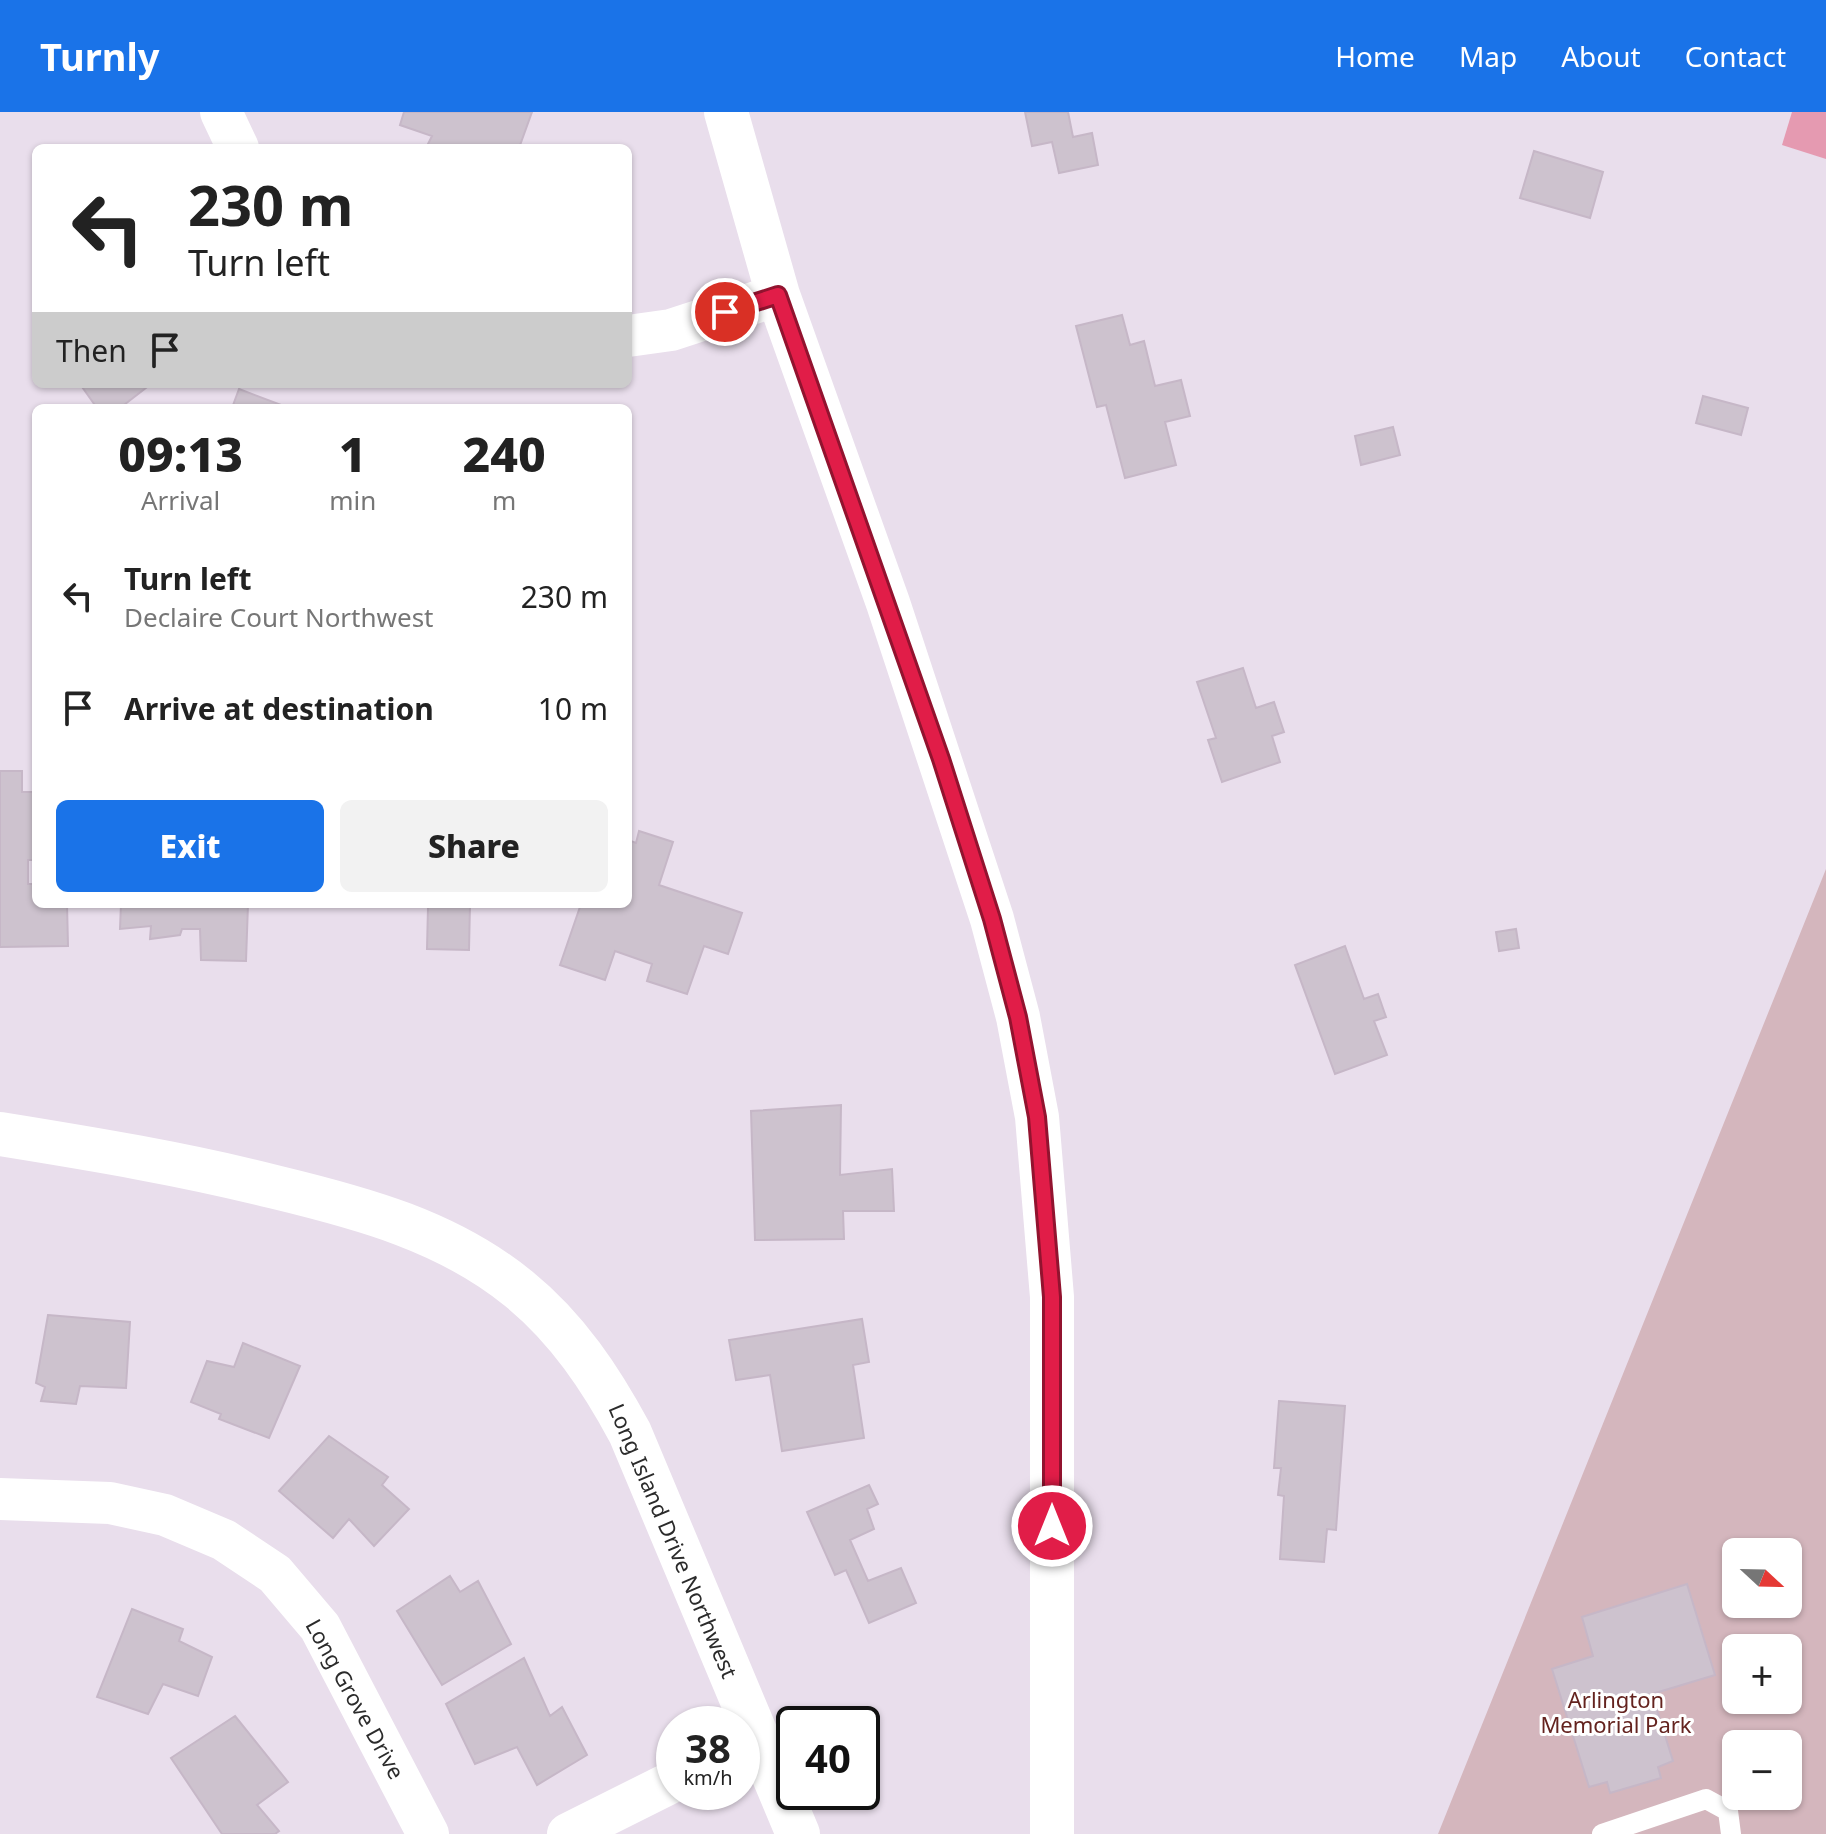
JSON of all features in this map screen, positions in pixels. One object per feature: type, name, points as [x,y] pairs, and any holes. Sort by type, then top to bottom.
[{"type":"street","points":[[221,112],[236,144]]},
{"type":"street","points":[[726,112],[778,295],[893,618],[992,919],[1018,1017],[1037,1117],[1052,1297],[1052,1834]]},
{"type":"street","points":[[632,335],[671,330],[778,295]]},
{"type":"street","name":"Long Island Drive Northwest","points":[[0,1134],[167,1160],[391,1218],[456,1246],[520,1289],[574,1344],[606,1389],[630,1433],[736,1706]]},
{"type":"street","name":"Long Grove Drive","points":[[0,1499],[110,1503],[165,1515],[224,1540],[275,1574],[320,1627],[428,1834]]},
{"type":"street","name":"Long Island Drive Northwest","points":[[760,1762],[798,1834]]},
{"type":"street","points":[[568,1834],[656,1790]]},
{"type":"lane","points":[[1602,1834],[1706,1799],[1728,1811],[1731,1834]]},
{"type":"green space","name":"Arlington Memorial Park","points":[[1826,869],[1826,1834],[1438,1834]]},
{"type":"shaded area","points":[[1792,112],[1826,112],[1826,159],[1782,145]]},
{"type":"building","points":[[404,112],[532,112],[520,144],[428,144],[432,136],[400,125]]},
{"type":"building","points":[[1025,112],[1068,112],[1073,137],[1092,133],[1098,165],[1059,173],[1052,142],[1032,146]]},
{"type":"building","points":[[1534,151],[1603,172],[1590,218],[1520,198]]},
{"type":"building","points":[[1122,315],[1130,345],[1144,341],[1155,386],[1181,380],[1190,416],[1165,422],[1176,465],[1125,478],[1106,405],[1097,407],[1076,326]]},
{"type":"building","points":[[83,388],[146,388],[125,404],[94,404]]},
{"type":"building","points":[[239,389],[278,404],[233,404]]},
{"type":"building","points":[[1703,396],[1748,408],[1741,435],[1696,423]]},
{"type":"building","points":[[1393,427],[1400,455],[1361,465],[1355,436]]},
{"type":"building","points":[[1243,668],[1256,708],[1274,702],[1284,732],[1272,736],[1280,762],[1222,782],[1208,740],[1216,738],[1197,682]]},
{"type":"building","points":[[0,771],[22,771],[22,792],[32,792],[32,860],[28,860],[28,884],[32,884],[32,908],[67,908],[68,946],[0,947]]},
{"type":"building","points":[[639,831],[673,842],[659,885],[742,913],[728,954],[704,946],[687,994],[647,981],[652,964],[615,951],[605,980],[560,965],[580,908],[632,908],[632,842],[636,843]]},
{"type":"building","points":[[121,908],[248,908],[246,961],[201,960],[200,929],[182,929],[180,935],[150,939],[151,926],[120,929]]},
{"type":"building","points":[[428,908],[470,908],[469,950],[427,949]]},
{"type":"building","points":[[1516,929],[1519,948],[1499,951],[1496,932]]},
{"type":"building","points":[[1345,946],[1364,999],[1378,994],[1386,1017],[1374,1021],[1387,1055],[1335,1074],[1295,965]]},
{"type":"building","points":[[841,1105],[840,1175],[892,1169],[894,1211],[843,1211],[844,1239],[755,1240],[751,1111]]},
{"type":"building","points":[[48,1315],[130,1322],[126,1388],[80,1386],[76,1404],[41,1401],[45,1387],[36,1383]]},
{"type":"building","points":[[862,1319],[869,1362],[853,1365],[864,1438],[782,1451],[770,1375],[736,1380],[729,1340]]},
{"type":"building","points":[[243,1343],[300,1366],[269,1438],[219,1419],[221,1414],[191,1402],[207,1361],[234,1367]]},
{"type":"building","points":[[1279,1401],[1345,1406],[1336,1530],[1327,1529],[1324,1562],[1280,1559],[1284,1496],[1278,1495],[1281,1468],[1274,1468]]},
{"type":"building","points":[[329,1436],[388,1477],[382,1485],[409,1509],[374,1546],[349,1519],[333,1538],[279,1491]]},
{"type":"building","points":[[869,1485],[878,1504],[867,1509],[874,1529],[850,1540],[868,1581],[901,1568],[916,1603],[869,1623],[846,1570],[835,1575],[807,1512]]},
{"type":"building","points":[[450,1576],[460,1592],[478,1581],[511,1644],[442,1685],[397,1611]]},
{"type":"building","points":[[1687,1584],[1715,1675],[1652,1694],[1673,1761],[1658,1767],[1661,1778],[1610,1793],[1607,1782],[1589,1787],[1552,1669],[1593,1656],[1582,1617]]},
{"type":"building","points":[[132,1609],[183,1629],[179,1641],[212,1657],[198,1696],[163,1684],[148,1714],[97,1697]]},
{"type":"building","points":[[524,1658],[550,1716],[562,1707],[587,1755],[537,1785],[517,1747],[475,1764],[446,1704]]},
{"type":"building","points":[[235,1716],[288,1782],[257,1805],[279,1831],[275,1834],[222,1834],[171,1758]]},
{"type":"route","points":[[725,312],[778,295],[941,759],[1012,992],[1037,1117],[1052,1297],[1052,1526]]}]
